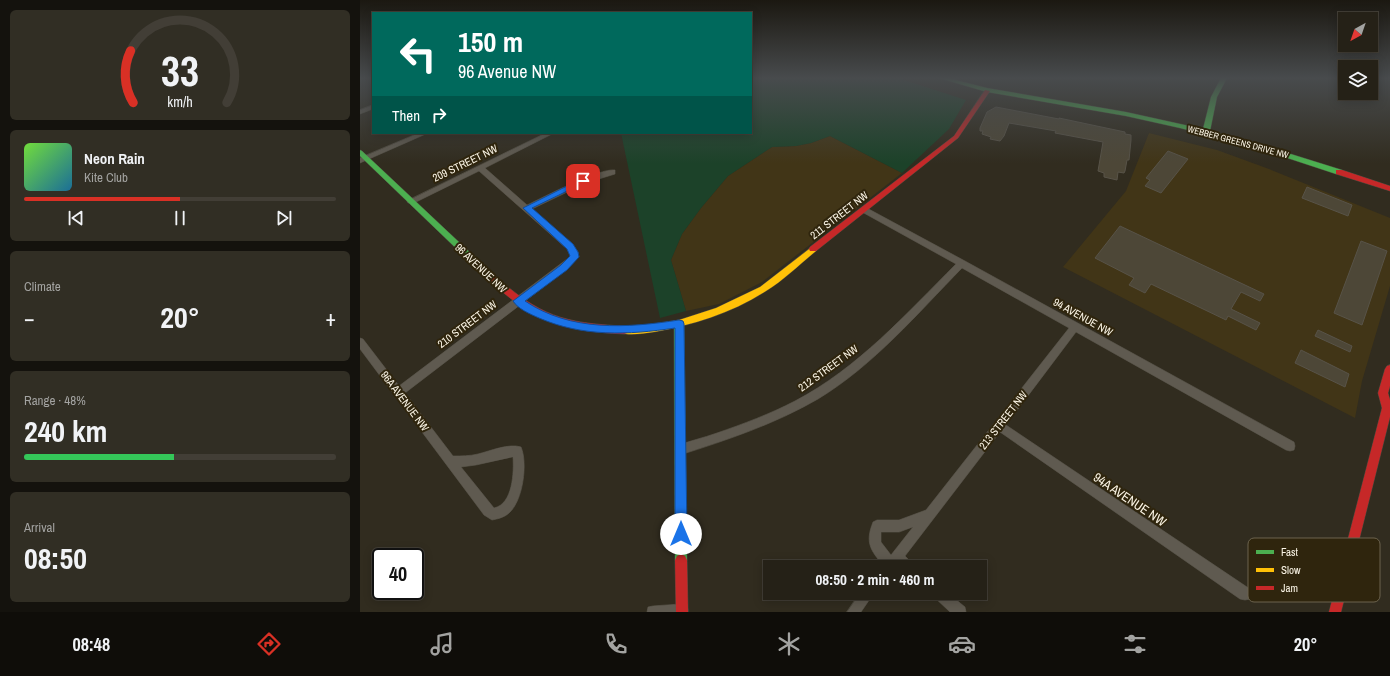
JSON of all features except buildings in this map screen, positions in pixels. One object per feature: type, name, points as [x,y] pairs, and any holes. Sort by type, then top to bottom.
[{"type":"street","points":[[360,112],[372,107]]},
{"type":"street","name":"211 STREET NW","points":[[679,324],[719,311],[762,289],[865,210],[956,137],[977,107]]},
{"type":"street","name":"WEBBER GREENS DRIVE NW","points":[[1080,107],[1119,113],[1206,132],[1269,149],[1388,188]]},
{"type":"street","points":[[1206,132],[1212,107]]},
{"type":"street","points":[[362,157],[422,134]]},
{"type":"street","name":"209 STREET NW","points":[[410,201],[549,134]]},
{"type":"street","name":"96 AVENUE NW","points":[[362,157],[505,291],[534,312],[555,321],[574,326],[600,329],[627,330],[679,324]]},
{"type":"street","points":[[480,168],[527,208],[583,181],[612,172]]},
{"type":"street","name":"210 STREET NW","points":[[398,392],[575,257],[570,246],[527,208]]},
{"type":"street","name":"94 AVENUE NW","points":[[865,210],[1290,446]]},
{"type":"street","name":"212 STREET NW","points":[[680,450],[728,435],[765,420],[815,394],[858,363],[962,264]]},
{"type":"street","points":[[653,612],[682,611],[679,324]]},
{"type":"street","name":"213 STREET NW","points":[[894,560],[1075,327]]},
{"type":"street","name":"96A AVENUE NW","points":[[360,342],[449,461],[492,514],[499,514],[510,504],[514,492],[519,461],[517,451],[474,461],[449,461]]},
{"type":"street","points":[[1354,538],[1389,407],[1383,393],[1390,369]]},
{"type":"street","name":"94A AVENUE NW","points":[[999,426],[1245,594]]},
{"type":"street","points":[[889,560],[877,548],[873,539],[873,534],[877,526],[899,526],[931,514]]},
{"type":"street","points":[[853,612],[862,600]]},
{"type":"street","points":[[946,600],[960,612]]},
{"type":"street","points":[[1335,612],[1338,602]]},
{"type":"shaded area","points":[[1149,133],[1217,150],[1269,169],[1390,218],[1390,286],[1362,381],[1355,418],[1063,267],[1126,191]]},
{"type":"shaded area","points":[[830,136],[902,173],[762,282],[719,304],[686,311],[671,260],[682,234],[701,208],[728,176],[772,147],[796,146],[811,143]]},
{"type":"green space","points":[[752,107],[962,107],[949,129],[902,173],[830,136],[811,143],[796,146],[772,147],[728,176],[701,208],[682,234],[671,260],[686,311],[660,318],[621,134],[752,134]]},
{"type":"traffic: fast","points":[[1082,107],[1126,114],[1207,132],[1339,172]]},
{"type":"traffic: fast","points":[[1206,132],[1212,107]]},
{"type":"traffic: fast","points":[[360,152],[491,277]]},
{"type":"traffic: fast","points":[[679,324],[681,560]]},
{"type":"traffic: slow","points":[[624,330],[641,330],[679,324],[719,311],[763,289],[813,249]]},
{"type":"traffic: jam","points":[[813,249],[956,137],[977,107]]},
{"type":"traffic: jam","points":[[1339,172],[1390,189]]},
{"type":"traffic: jam","points":[[491,277],[507,292],[522,303],[552,319],[567,324],[584,327],[624,330]]},
{"type":"traffic: jam","points":[[1354,538],[1387,408],[1383,393],[1390,369]]},
{"type":"traffic: jam","points":[[681,560],[682,612]]},
{"type":"traffic: jam","points":[[1335,612],[1338,602]]},
{"type":"route","points":[[583,181],[527,208],[570,246],[575,257],[518,301],[534,312],[555,321],[574,326],[600,329],[641,330],[679,324],[681,534]]}]
